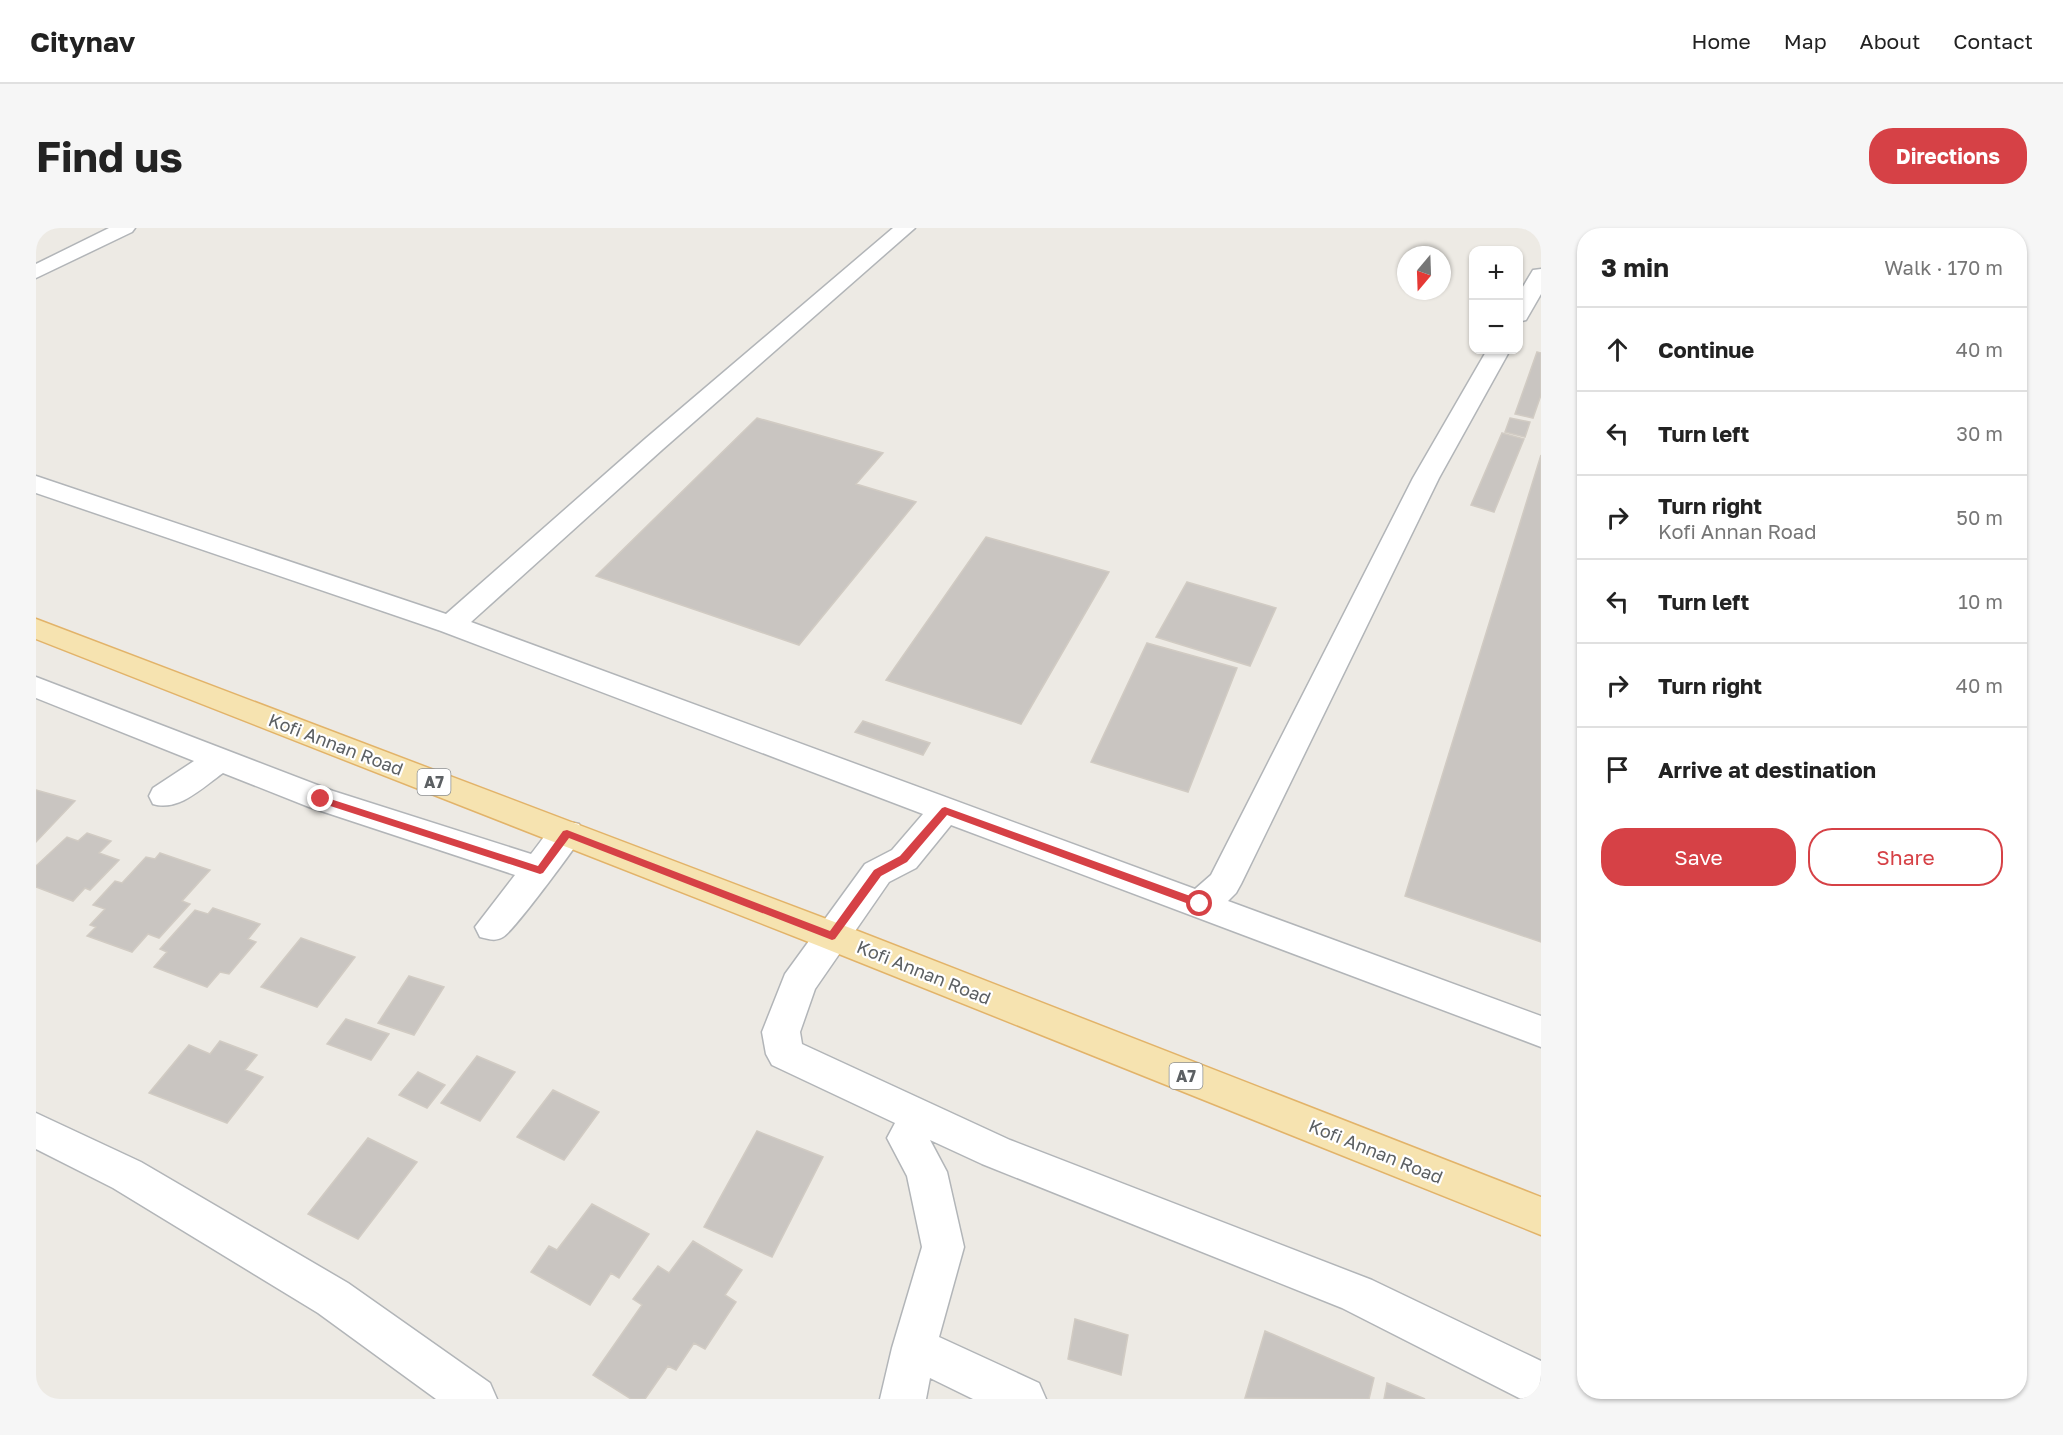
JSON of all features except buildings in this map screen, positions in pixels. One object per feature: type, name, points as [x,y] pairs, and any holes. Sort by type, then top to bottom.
[{"type":"main road","name":"Kofi Annan Road","points":[[36,628],[832,936],[1541,1216]]},
{"type":"street","points":[[36,273],[125,228]]},
{"type":"street","points":[[451,625],[654,444],[905,228]]},
{"type":"street","points":[[1523,306],[1541,275]]},
{"type":"street","points":[[1200,904],[1224,884],[1426,478],[1497,354]]},
{"type":"street","points":[[36,484],[451,625],[1541,1032]]},
{"type":"street","points":[[36,687],[321,799],[540,870]]},
{"type":"street","points":[[165,796],[220,760]]},
{"type":"street","points":[[945,810],[904,859],[877,873],[798,984],[781,1032],[785,1054],[996,1152],[1357,1294],[1541,1385]]},
{"type":"street","points":[[493,927],[567,833]]},
{"type":"street","points":[[903,1399],[914,1348],[943,1247],[927,1172],[907,1138],[922,1118]]},
{"type":"street","points":[[36,1130],[127,1174],[333,1298],[470,1398]]},
{"type":"street","points":[[914,1348],[1023,1399]]},
{"type":"route","points":[[321,799],[540,870],[567,833],[832,936],[877,873],[904,859],[945,810],[1200,904]]}]
